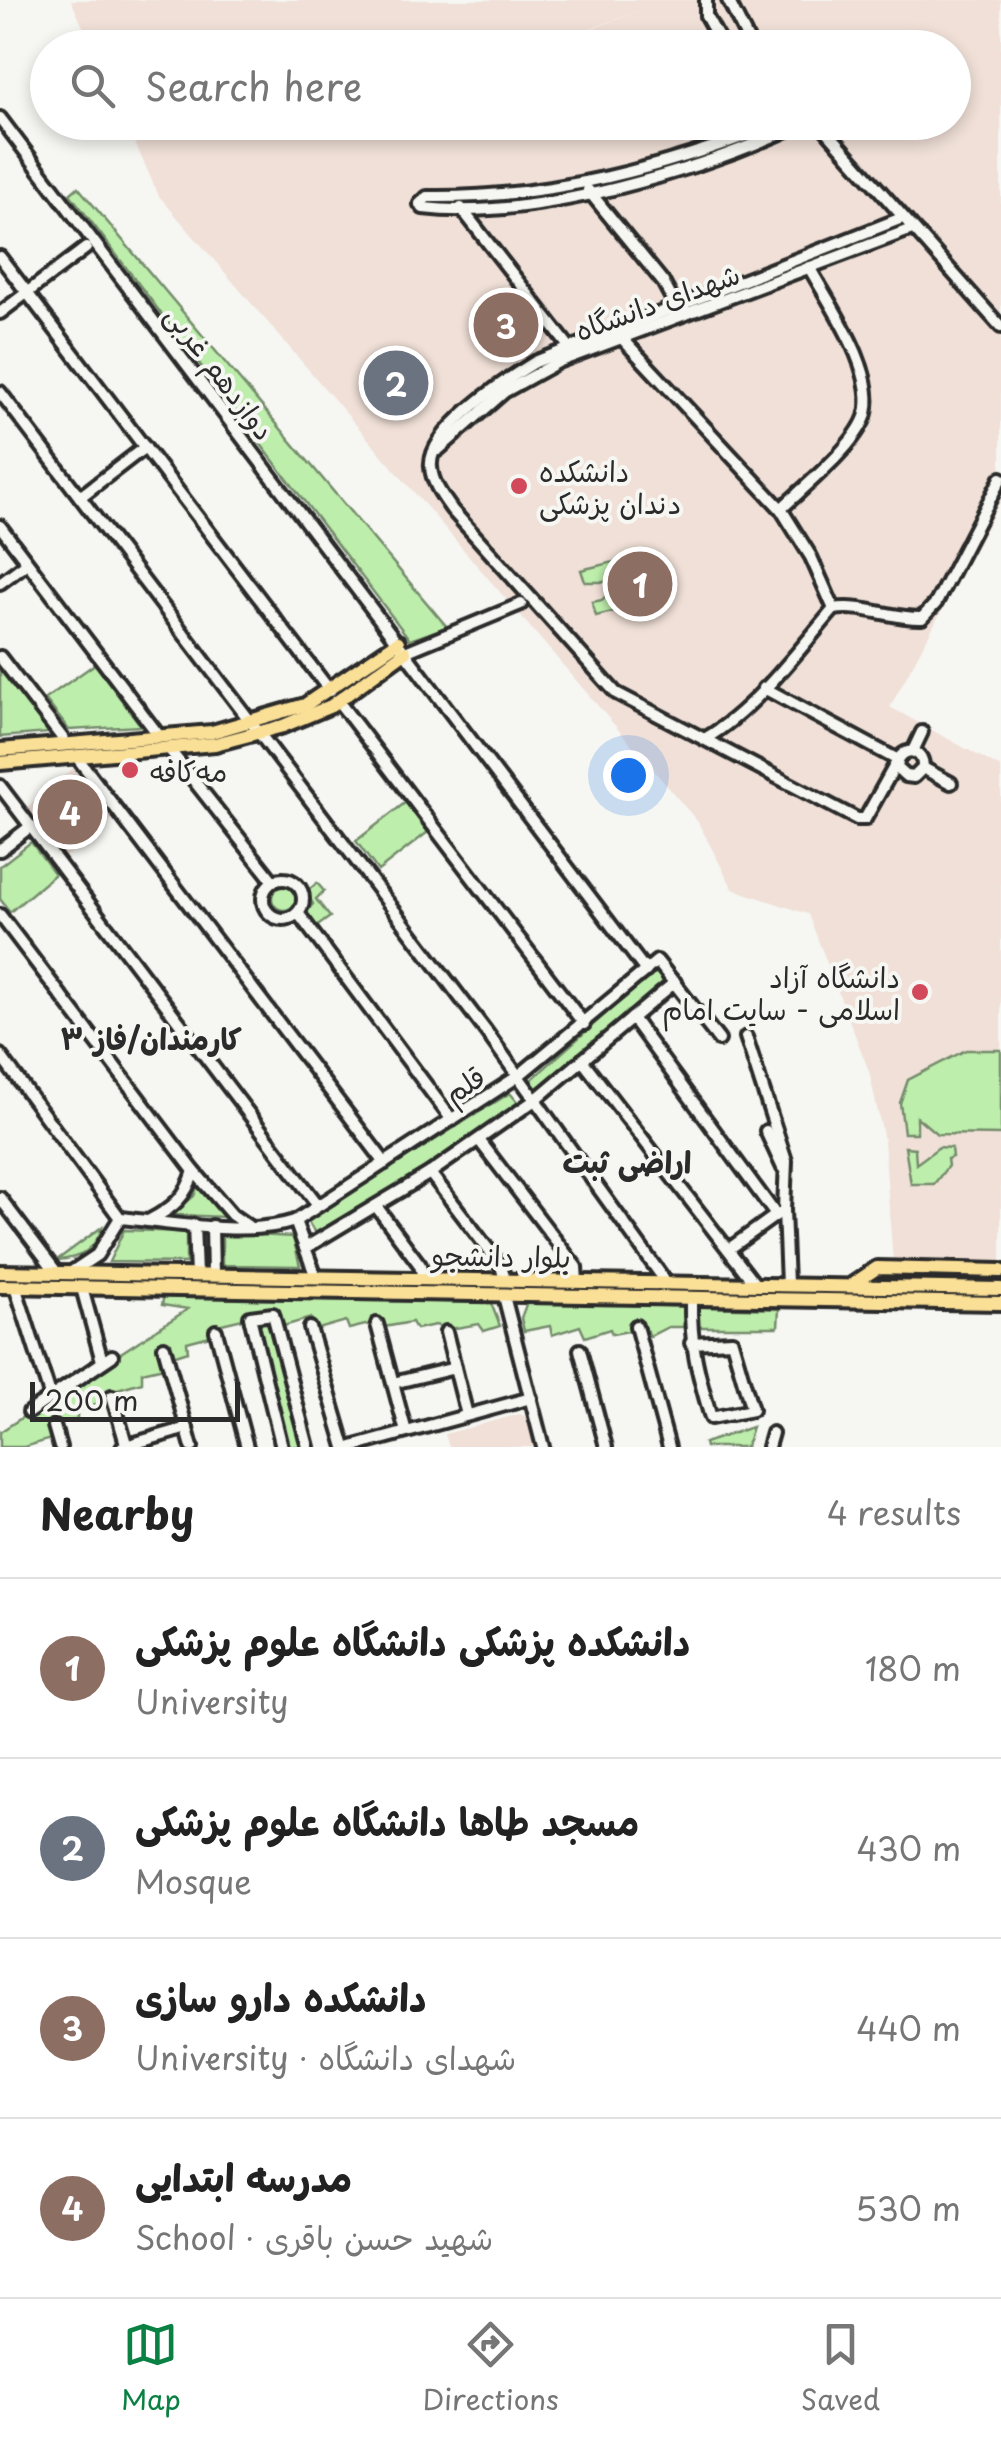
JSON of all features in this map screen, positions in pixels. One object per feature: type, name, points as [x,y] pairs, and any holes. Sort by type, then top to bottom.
[{"type":"main road","points":[[0,750],[160,738],[310,716],[402,647]]},
{"type":"main road","points":[[0,763],[215,744],[254,726]]},
{"type":"main road","points":[[850,1285],[877,1268],[1001,1271]]},
{"type":"main road","name":"بلوار دانشجو","points":[[0,1272],[1001,1289]]},
{"type":"main road","points":[[666,1282],[667,1298]]},
{"type":"main road","points":[[813,1284],[813,1300]]},
{"type":"main road","name":"بلوار دانشجو","points":[[0,1286],[1001,1302]]},
{"type":"street","points":[[706,0],[706,16],[714,30]]},
{"type":"street","points":[[728,0],[743,30]]},
{"type":"street","name":"دوازدهم غربی","points":[[0,118],[646,971]]},
{"type":"street","points":[[511,200],[462,212],[423,208],[420,204],[427,197],[564,199],[731,140]]},
{"type":"street","points":[[587,188],[661,177],[763,140]]},
{"type":"street","points":[[833,140],[1001,327]]},
{"type":"street","points":[[587,188],[663,282],[679,312]]},
{"type":"street","points":[[459,197],[462,212],[573,352]]},
{"type":"street","name":"شهدای دانشگاه","points":[[679,312],[902,218]]},
{"type":"street","name":"شهدای دانشگاه","points":[[706,738],[616,693],[452,510],[437,486],[430,464],[433,454],[504,392],[573,352],[912,229]]},
{"type":"street","points":[[0,313],[86,248]]},
{"type":"street","points":[[0,257],[584,1024]]},
{"type":"street","points":[[782,509],[855,434],[865,415],[868,384],[804,257]]},
{"type":"street","points":[[619,335],[782,509],[811,557],[834,609]]},
{"type":"street","points":[[0,392],[518,1076],[666,1282]]},
{"type":"street","points":[[80,497],[145,447]]},
{"type":"street","points":[[706,738],[764,688],[834,609],[846,607],[922,618],[936,603],[1001,478]]},
{"type":"street","points":[[0,526],[160,738]]},
{"type":"street","points":[[0,583],[27,562]]},
{"type":"street","points":[[402,647],[520,604]]},
{"type":"street","points":[[0,657],[66,744]]},
{"type":"street","points":[[764,688],[898,760]]},
{"type":"street","points":[[913,751],[922,732]]},
{"type":"street","points":[[706,738],[856,819],[865,818],[898,760],[904,752],[913,751],[922,758],[923,768],[918,775],[906,776],[899,772],[898,760]]},
{"type":"street","points":[[169,750],[273,882]]},
{"type":"street","points":[[76,756],[384,1163]]},
{"type":"street","points":[[923,768],[951,784]]},
{"type":"street","points":[[0,786],[318,1205]]},
{"type":"street","points":[[0,850],[31,826]]},
{"type":"street","points":[[288,879],[300,888],[304,898],[298,913],[284,919],[270,913],[264,904],[264,894],[273,882],[288,879]]},
{"type":"street","points":[[298,913],[452,1120]]},
{"type":"street","points":[[0,915],[194,1171],[232,1215],[248,1226]]},
{"type":"street","points":[[646,971],[657,961],[719,1040]]},
{"type":"street","name":"قلم","points":[[296,1221],[518,1076],[646,971]]},
{"type":"street","points":[[305,1248],[430,1172],[535,1100],[675,982]]},
{"type":"street","points":[[632,1018],[780,1213]]},
{"type":"street","points":[[746,1038],[786,1161],[780,1213],[787,1284]]},
{"type":"street","points":[[0,1055],[120,1218],[212,1226],[279,1226],[296,1221],[316,1277]]},
{"type":"street","points":[[582,1060],[754,1284]]},
{"type":"street","points":[[766,1131],[786,1173]]},
{"type":"street","points":[[478,1140],[576,1267],[578,1281]]},
{"type":"street","points":[[149,1221],[182,1198],[194,1171]]},
{"type":"street","points":[[430,1172],[500,1266],[505,1280]]},
{"type":"street","points":[[0,1198],[63,1273],[98,1256],[120,1218]]},
{"type":"street","points":[[376,1206],[420,1265],[424,1279]]},
{"type":"street","points":[[729,1250],[780,1213]]},
{"type":"street","points":[[194,1225],[196,1275]]},
{"type":"street","points":[[212,1226],[213,1275]]},
{"type":"street","points":[[15,1286],[51,1398]]},
{"type":"street","points":[[29,1412],[107,1359],[82,1288]]},
{"type":"street","points":[[504,1296],[543,1447]]},
{"type":"street","points":[[690,1299],[691,1343],[711,1418],[752,1410],[732,1341],[691,1343]]},
{"type":"street","points":[[282,1447],[250,1317],[273,1314],[308,1447]]},
{"type":"street","points":[[377,1324],[406,1432]]},
{"type":"street","points":[[636,1326],[669,1447]]},
{"type":"street","points":[[310,1328],[348,1447],[530,1398]]},
{"type":"street","points":[[216,1332],[247,1447]]},
{"type":"street","points":[[446,1332],[467,1416]]},
{"type":"street","points":[[164,1347],[192,1447]]},
{"type":"street","points":[[580,1350],[606,1447]]},
{"type":"street","points":[[392,1383],[455,1368]]},
{"type":"street","points":[[112,1396],[125,1447],[187,1428]]},
{"type":"street","points":[[54,1426],[60,1447]]},
{"type":"street","points":[[768,1447],[772,1433]]},
{"type":"shaded area","points":[[71,0],[1001,0],[1001,500],[890,707],[1001,768],[1001,1263],[893,1262],[884,1140],[869,1071],[808,914],[733,889],[698,822],[159,196],[134,140],[971,140],[971,30],[588,30],[646,9],[586,30],[84,30]]},
{"type":"shaded area","points":[[75,767],[114,818],[64,857],[27,807]]},
{"type":"shaded area","points":[[520,1414],[526,1417],[534,1447],[449,1447],[445,1434]]},
{"type":"green space","points":[[78,187],[447,627],[410,640],[70,194]]},
{"type":"green space","points":[[622,560],[627,576],[609,582],[585,582],[581,570]]},
{"type":"green space","points":[[619,590],[628,593],[632,607],[596,616],[592,602]]},
{"type":"green space","points":[[95,664],[141,726],[69,730],[45,699]]},
{"type":"green space","points":[[0,670],[49,733],[0,737]]},
{"type":"green space","points":[[406,802],[428,832],[378,871],[356,841]]},
{"type":"green space","points":[[31,842],[55,874],[10,912],[0,899],[0,866]]},
{"type":"green space","points":[[317,883],[324,891],[316,899],[330,917],[316,927],[304,914],[313,904],[306,892]]},
{"type":"green space","points":[[284,886],[296,898],[284,910],[272,898]]},
{"type":"green space","points":[[655,970],[666,982],[536,1091],[530,1081]]},
{"type":"green space","points":[[966,1050],[1001,1050],[1001,1135],[937,1134],[917,1117],[917,1133],[904,1133],[900,1103],[908,1080]]},
{"type":"green space","points":[[510,1093],[520,1105],[482,1133],[316,1235],[307,1220]]},
{"type":"green space","points":[[905,1147],[915,1148],[916,1164],[939,1147],[951,1148],[952,1157],[947,1159],[948,1166],[934,1184],[911,1184]]},
{"type":"green space","points":[[202,1183],[225,1217],[176,1215],[176,1211]]},
{"type":"green space","points":[[102,1227],[86,1251],[57,1260]]},
{"type":"green space","points":[[124,1230],[186,1232],[186,1263],[109,1262]]},
{"type":"green space","points":[[222,1233],[293,1237],[300,1266],[222,1265]]},
{"type":"green space","points":[[0,1277],[658,1288],[658,1292],[0,1282]]},
{"type":"green space","points":[[164,1295],[491,1303],[500,1326],[484,1331],[479,1324],[416,1329],[412,1322],[384,1327],[382,1321],[349,1329],[346,1321],[315,1330],[311,1318],[280,1327],[272,1312],[209,1327],[210,1336],[187,1342],[188,1351],[163,1359],[164,1367],[142,1372],[142,1382],[100,1394],[102,1403],[77,1411],[77,1420],[52,1424],[51,1439],[24,1447],[0,1447],[0,1432],[188,1309],[162,1305]]},
{"type":"green space","points":[[527,1302],[779,1309],[778,1327],[668,1327],[650,1336],[645,1328],[612,1334],[610,1329],[585,1337],[580,1326],[552,1335],[550,1326],[524,1331],[521,1318]]},
{"type":"green space","points":[[269,1317],[305,1446],[287,1447],[255,1321]]},
{"type":"green space","points":[[752,1427],[746,1447],[705,1447],[704,1443]]},
{"type":"place","name":"دانشکده دارو سازی","points":[[506,325]]},
{"type":"place","name":"مسجد طاها دانشگاه علوم پزشکی","points":[[396,383]]},
{"type":"place","name":"دانشکده دندان پزشکی","points":[[519,486]]},
{"type":"place","name":"دانشکده پزشکی دانشگاه علوم پزشکی","points":[[640,584]]},
{"type":"place","name":"مه‌کافه","points":[[130,770]]},
{"type":"place","name":"مدرسه ابتدایی","points":[[70,812]]},
{"type":"place","name":"دانشگاه آزاد اسلامی - سایت امام","points":[[920,992]]},
{"type":"district","name":"کارمندان/فاز ۳","points":[[151,1037]]},
{"type":"district","name":"اراضی ثبت","points":[[627,1160]]}]
